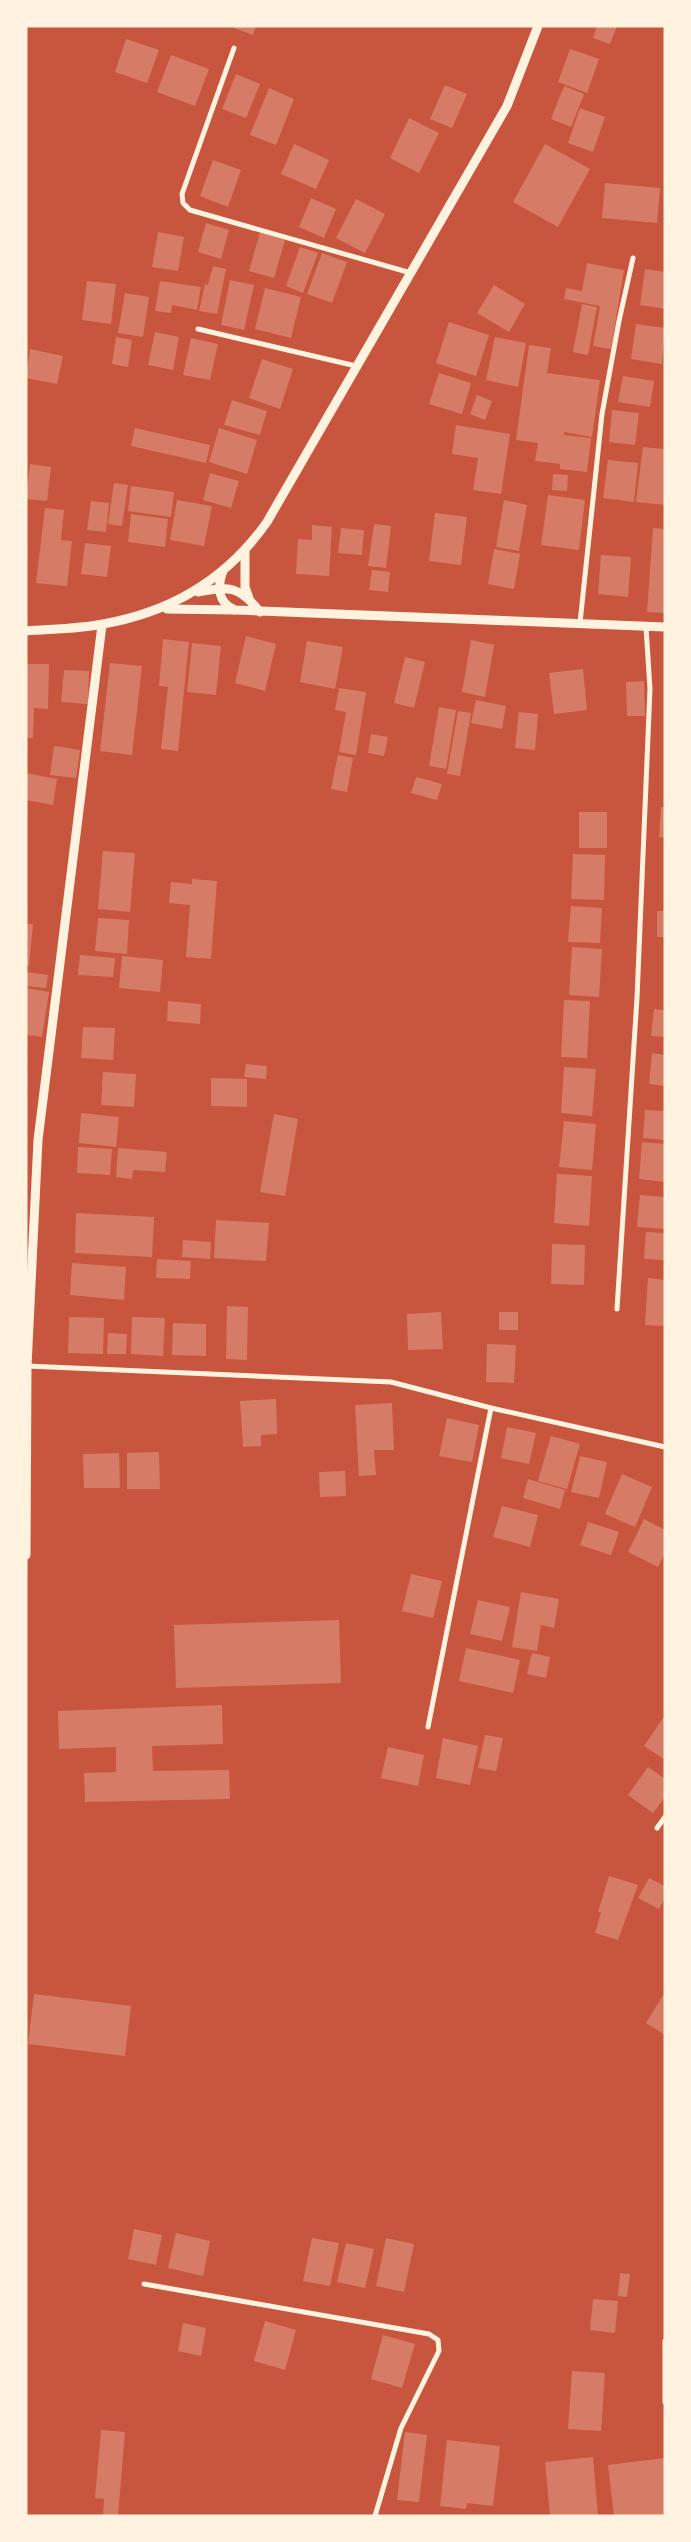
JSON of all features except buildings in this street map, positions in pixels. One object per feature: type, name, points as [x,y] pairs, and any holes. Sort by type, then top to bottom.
[{"type":"street","points":[[26,630],[102,625],[152,611],[195,592],[223,571],[244,550],[267,522],[507,106],[538,26]]},
{"type":"street","points":[[234,48],[182,194],[183,203],[190,210],[411,273]]},
{"type":"street","points":[[580,623],[602,414],[633,258]]},
{"type":"street","points":[[198,329],[356,366]]},
{"type":"street","points":[[244,550],[245,587],[250,600]]},
{"type":"street","points":[[223,571],[219,588],[225,604],[235,610]]},
{"type":"street","points":[[195,592],[231,588],[240,591],[260,612]]},
{"type":"street","points":[[152,611],[181,608],[665,627]]},
{"type":"street","points":[[26,1555],[26,1422],[38,1140],[102,625]]},
{"type":"street","points":[[617,1309],[637,998],[650,689],[646,627]]},
{"type":"street","points":[[28,1366],[391,1382],[491,1408],[665,1447]]},
{"type":"street","points":[[428,1727],[491,1408]]},
{"type":"street","points":[[657,1828],[665,1817]]},
{"type":"street","points":[[144,2284],[429,2334],[438,2340],[439,2351],[401,2428],[375,2516]]},
{"type":"street","points":[[665,2342],[665,2402]]}]
